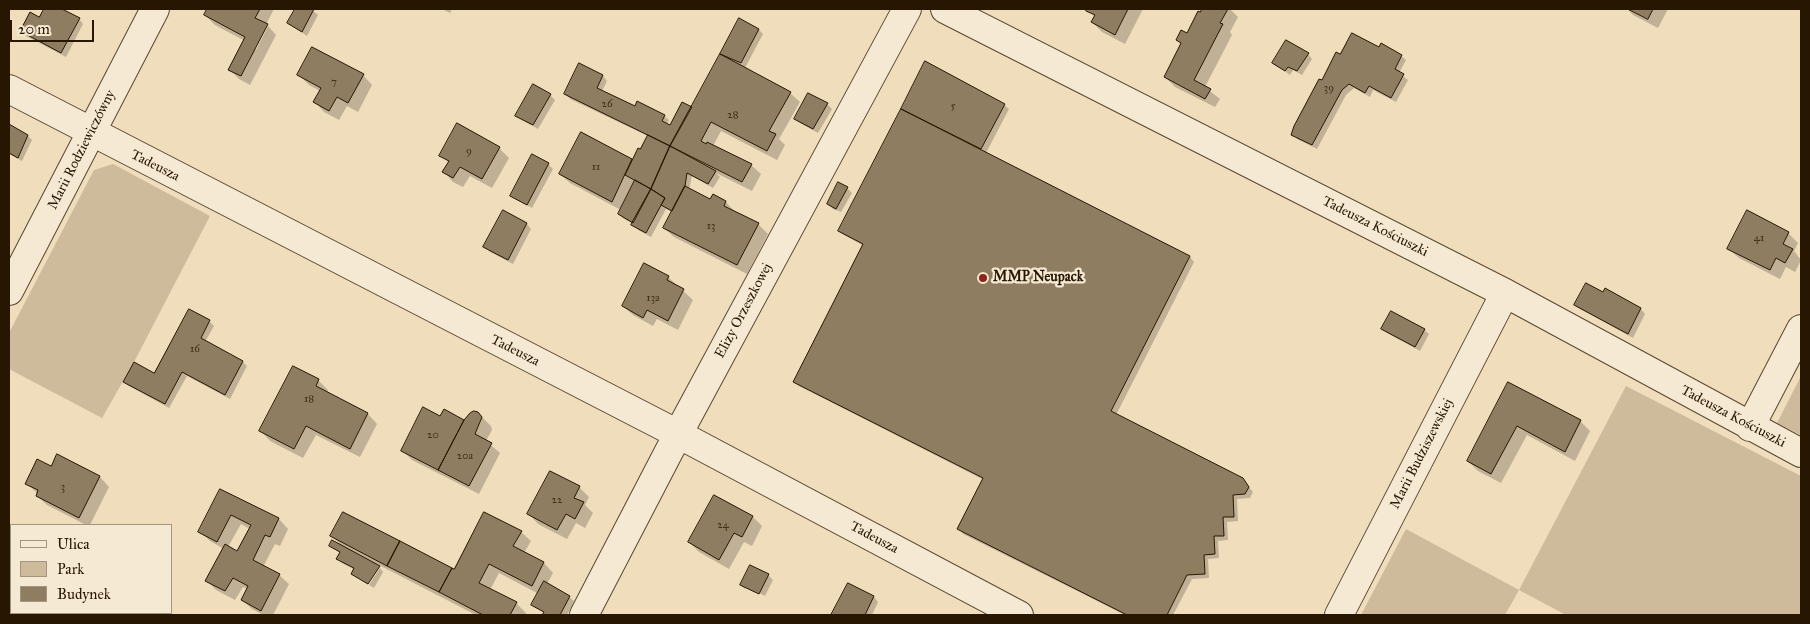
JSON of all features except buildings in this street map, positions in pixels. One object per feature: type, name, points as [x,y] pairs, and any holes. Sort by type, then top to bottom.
[{"type":"street","name":"Marii Rodziewiczówny","points":[[9,291],[155,9]]},
{"type":"street","name":"Elizy Orzeszkowej","points":[[584,615],[678,434],[907,9]]},
{"type":"street","name":"Tadeusza Kościuszki","points":[[945,9],[1505,293],[1801,453]]},
{"type":"street","name":"Tadeusza","points":[[9,89],[678,434],[1020,615]]},
{"type":"street","name":"Marii Budziszewskiej","points":[[1339,615],[1505,293]]},
{"type":"street","points":[[1750,427],[1801,329]]},
{"type":"green space","points":[[113,164],[210,216],[134,362],[102,418],[9,369],[9,333],[94,170]]},
{"type":"green space","points":[[1801,376],[1801,435],[1777,423]]},
{"type":"green space","points":[[1626,386],[1801,476],[1801,615],[1566,615],[1519,590]]},
{"type":"green space","points":[[1406,529],[1519,590],[1505,615],[1361,615]]},
{"type":"place","name":"MMP Neupack","points":[[983,278]]}]
